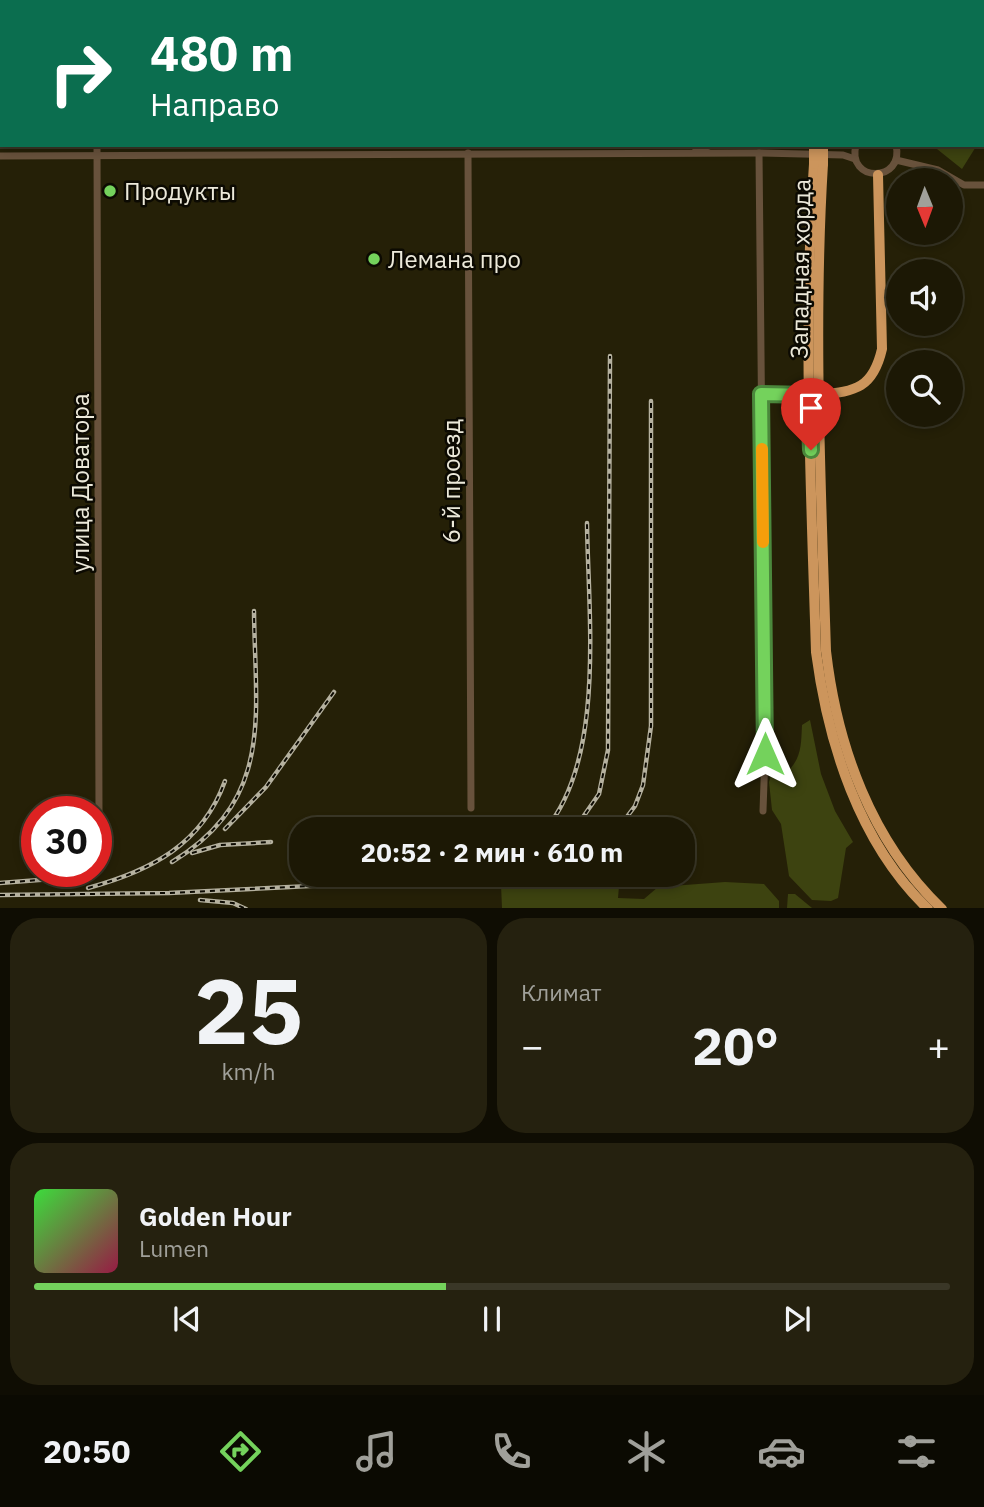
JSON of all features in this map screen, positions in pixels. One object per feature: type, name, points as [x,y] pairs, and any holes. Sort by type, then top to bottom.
[{"type":"highway","name":"Западная хорда","points":[[815,147],[819,164]]},
{"type":"highway","name":"Западная хорда","points":[[823,147],[810,225],[826,651],[835,706],[851,764],[882,831],[923,890],[942,908]]},
{"type":"highway","points":[[761,394],[815,395],[858,388],[868,381],[879,362],[882,349],[878,175]]},
{"type":"highway","name":"Западная хорда","points":[[815,395],[817,652],[826,709],[838,758],[874,835],[894,868],[928,908]]},
{"type":"street","name":"улица Доватора","points":[[97,147],[99,796]]},
{"type":"street","points":[[691,153],[706,147]]},
{"type":"street","points":[[855,159],[856,147]]},
{"type":"street","points":[[0,156],[759,153],[843,155],[855,159],[865,172],[878,175],[891,169],[896,160],[896,147]]},
{"type":"street","name":"6-й проезд","points":[[468,153],[471,808]]},
{"type":"street","points":[[759,153],[765,759],[763,811]]},
{"type":"street","points":[[896,160],[939,170],[964,185],[984,185]]},
{"type":"green space","points":[[934,147],[976,147],[961,168]]},
{"type":"green space","points":[[810,720],[821,774],[835,811],[853,842],[846,848],[838,898],[831,901],[812,900],[789,876],[781,824],[772,810],[769,782],[773,769],[788,771],[793,766],[800,750],[802,725]]},
{"type":"green space","points":[[725,882],[764,884],[779,901],[779,908],[502,908],[501,887],[619,887],[618,898],[644,899],[658,887],[695,887],[695,884]]},
{"type":"green space","points":[[788,894],[795,894],[812,908],[787,908]]},
{"type":"railway","points":[[583,817],[599,794],[608,750],[610,356]]},
{"type":"railway","points":[[627,817],[635,806],[643,785],[651,726],[651,401]]},
{"type":"railway","points":[[553,817],[564,800],[577,764],[585,725],[590,641],[587,523]]},
{"type":"railway","points":[[172,862],[205,837],[228,811],[243,782],[252,752],[256,720],[254,611]]},
{"type":"railway","points":[[225,829],[266,787],[334,692]]},
{"type":"railway","points":[[88,888],[153,864],[171,852],[203,822],[225,781]]},
{"type":"railway","points":[[192,853],[220,845],[271,842]]},
{"type":"railway","points":[[0,883],[21,881]]},
{"type":"railway","points":[[0,895],[169,893],[291,887]]},
{"type":"railway","points":[[200,900],[233,903],[244,908]]},
{"type":"slow traffic","points":[[762,449],[763,542]]},
{"type":"place","name":"Продукты","points":[[110,191]]},
{"type":"place","name":"Лемана про","points":[[374,259]]},
{"type":"route","points":[[765,754],[761,394],[809,395],[811,450]]}]
